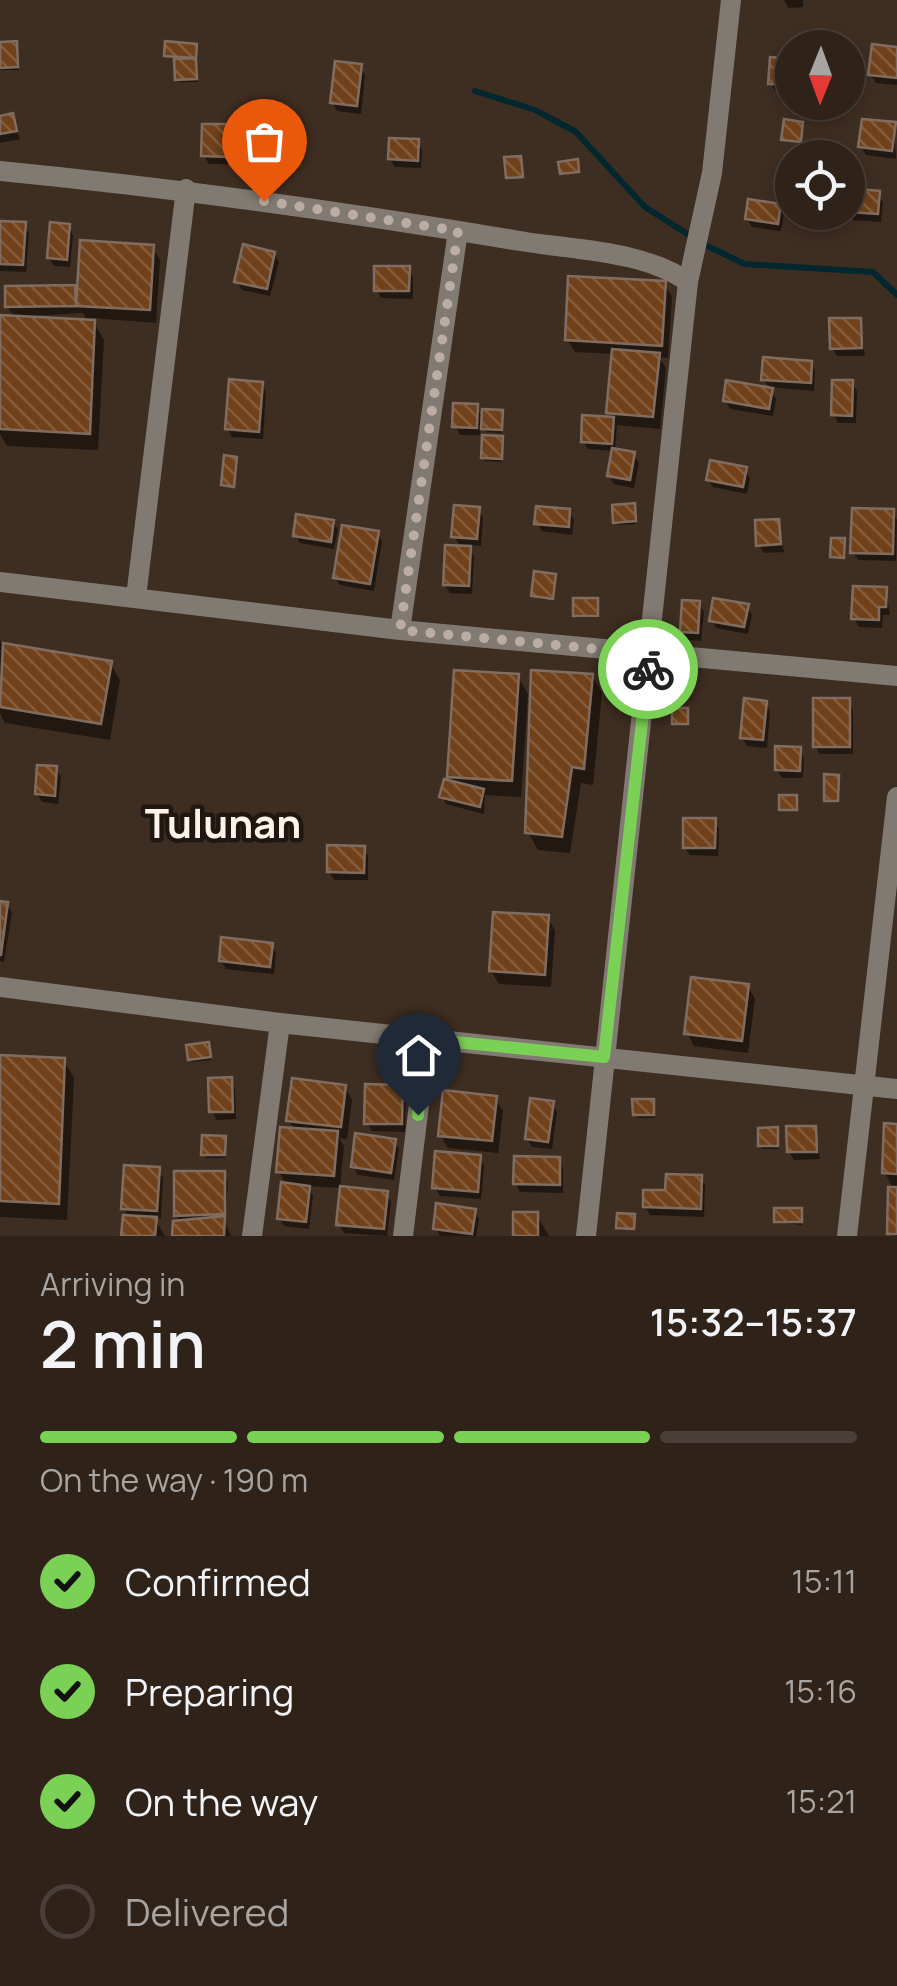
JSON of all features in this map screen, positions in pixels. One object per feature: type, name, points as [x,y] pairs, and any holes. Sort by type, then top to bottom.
[{"type":"street","points":[[586,1236],[688,282],[712,172],[731,0]]},
{"type":"street","points":[[0,170],[186,189],[458,231],[650,263],[688,282]]},
{"type":"street","points":[[136,598],[186,189]]},
{"type":"street","points":[[400,630],[458,231]]},
{"type":"street","points":[[0,582],[400,630],[897,676]]},
{"type":"street","points":[[846,1236],[897,798]]},
{"type":"street","points":[[0,987],[426,1039],[897,1089]]},
{"type":"street","points":[[252,1236],[280,1022]]},
{"type":"street","points":[[403,1236],[426,1039]]},
{"type":"building","points":[[17,41],[18,67],[0,68],[0,42]]},
{"type":"building","points":[[165,41],[197,44],[196,58],[164,56]]},
{"type":"building","points":[[872,44],[897,47],[897,78],[868,75]]},
{"type":"building","points":[[770,57],[775,57],[775,84],[768,84]]},
{"type":"building","points":[[196,58],[197,79],[175,80],[174,59]]},
{"type":"building","points":[[335,61],[362,64],[357,106],[330,103]]},
{"type":"building","points":[[13,113],[17,131],[0,134],[0,116]]},
{"type":"building","points":[[784,120],[803,122],[801,140],[781,140]]},
{"type":"building","points":[[862,120],[896,122],[892,151],[865,148],[865,140],[859,140]]},
{"type":"building","points":[[202,124],[228,124],[228,157],[201,156]]},
{"type":"building","points":[[389,138],[419,139],[418,161],[388,159]]},
{"type":"building","points":[[521,156],[523,177],[506,178],[504,157]]},
{"type":"building","points":[[578,159],[579,172],[560,174],[558,162]]},
{"type":"building","points":[[865,190],[880,191],[878,214],[865,213]]},
{"type":"building","points":[[748,199],[775,203],[775,224],[745,219]]},
{"type":"building","points":[[0,221],[26,222],[23,265],[0,264]]},
{"type":"building","points":[[50,222],[70,224],[67,260],[47,258]]},
{"type":"building","points":[[80,240],[154,245],[150,310],[76,306]]},
{"type":"building","points":[[243,244],[275,252],[267,289],[234,282]]},
{"type":"building","points":[[374,266],[410,266],[409,291],[374,291]]},
{"type":"building","points":[[568,276],[666,281],[662,346],[565,340]]},
{"type":"building","points":[[75,285],[76,306],[5,307],[5,286]]},
{"type":"building","points":[[0,315],[95,320],[90,434],[0,429]]},
{"type":"building","points":[[829,318],[861,318],[862,348],[830,349]]},
{"type":"building","points":[[612,349],[660,353],[653,417],[606,413]]},
{"type":"building","points":[[763,357],[812,361],[811,383],[761,380]]},
{"type":"building","points":[[229,379],[263,382],[259,432],[225,429]]},
{"type":"building","points":[[726,380],[773,388],[769,409],[723,401]]},
{"type":"building","points":[[832,380],[853,380],[852,416],[831,415]]},
{"type":"building","points":[[453,403],[478,404],[477,428],[452,427]]},
{"type":"building","points":[[482,409],[503,410],[502,430],[481,429]]},
{"type":"building","points":[[582,415],[614,417],[612,444],[581,442]]},
{"type":"building","points":[[482,435],[503,436],[502,459],[481,458]]},
{"type":"building","points":[[612,448],[635,452],[630,480],[607,476]]},
{"type":"building","points":[[224,455],[237,457],[234,487],[221,485]]},
{"type":"building","points":[[710,460],[747,467],[743,487],[706,480]]},
{"type":"building","points":[[635,503],[636,521],[613,523],[612,505]]},
{"type":"building","points":[[454,505],[480,507],[477,539],[451,537]]},
{"type":"building","points":[[536,506],[570,509],[569,527],[534,524]]},
{"type":"building","points":[[852,508],[894,509],[893,554],[850,553]]},
{"type":"building","points":[[296,514],[334,520],[331,542],[293,536]]},
{"type":"building","points":[[779,519],[781,544],[756,546],[755,520]]},
{"type":"building","points":[[342,525],[379,531],[370,584],[333,578]]},
{"type":"building","points":[[831,538],[845,538],[844,558],[830,557]]},
{"type":"building","points":[[445,545],[471,546],[469,586],[443,585]]},
{"type":"building","points":[[534,571],[556,574],[553,599],[531,596]]},
{"type":"building","points":[[853,586],[887,587],[886,607],[879,607],[879,620],[851,619]]},
{"type":"building","points":[[573,598],[598,598],[598,616],[573,616]]},
{"type":"building","points":[[713,598],[749,604],[744,627],[709,621]]},
{"type":"building","points":[[682,600],[700,601],[698,633],[680,632]]},
{"type":"building","points":[[3,643],[112,661],[101,724],[0,707]]},
{"type":"building","points":[[454,670],[519,674],[512,781],[447,777]]},
{"type":"building","points":[[531,670],[593,674],[584,769],[572,767],[562,837],[525,833]]},
{"type":"building","points":[[744,698],[767,701],[763,740],[740,738]]},
{"type":"building","points":[[813,698],[850,698],[850,747],[813,747]]},
{"type":"building","points":[[672,708],[688,708],[688,724],[672,724]]},
{"type":"building","points":[[775,746],[801,747],[800,771],[775,770]]},
{"type":"building","points":[[37,765],[57,766],[55,796],[35,794]]},
{"type":"building","points":[[824,774],[839,775],[838,801],[824,801]]},
{"type":"building","points":[[444,779],[484,789],[480,807],[439,797]]},
{"type":"building","points":[[779,795],[797,795],[797,810],[779,810]]},
{"type":"building","points":[[683,818],[716,818],[715,848],[683,848]]},
{"type":"building","points":[[327,845],[365,846],[364,873],[327,872]]},
{"type":"building","points":[[0,901],[8,902],[1,955],[0,955]]},
{"type":"building","points":[[493,912],[549,915],[545,975],[489,971]]},
{"type":"building","points":[[221,937],[273,943],[270,967],[219,961]]},
{"type":"building","points":[[691,977],[749,984],[742,1041],[684,1034]]},
{"type":"building","points":[[209,1042],[211,1057],[188,1060],[186,1045]]},
{"type":"building","points":[[0,1055],[65,1058],[59,1204],[0,1201]]},
{"type":"building","points":[[232,1077],[233,1112],[209,1112],[208,1078]]},
{"type":"building","points":[[292,1078],[346,1085],[341,1127],[286,1121]]},
{"type":"building","points":[[365,1084],[403,1085],[402,1124],[364,1124]]},
{"type":"building","points":[[443,1090],[497,1096],[492,1141],[438,1136]]},
{"type":"building","points":[[530,1098],[554,1101],[548,1142],[525,1139]]},
{"type":"building","points":[[632,1099],[654,1099],[654,1115],[633,1115]]},
{"type":"building","points":[[884,1123],[897,1124],[897,1174],[882,1173]]},
{"type":"building","points":[[786,1126],[816,1126],[817,1152],[787,1152]]},
{"type":"building","points":[[280,1127],[338,1131],[334,1176],[276,1172]]},
{"type":"building","points":[[778,1127],[778,1146],[758,1146],[758,1128]]},
{"type":"building","points":[[355,1133],[396,1139],[391,1173],[351,1167]]},
{"type":"building","points":[[202,1135],[226,1136],[225,1155],[201,1155]]},
{"type":"building","points":[[435,1151],[481,1155],[478,1192],[432,1188]]},
{"type":"building","points":[[514,1156],[560,1157],[560,1185],[513,1184]]},
{"type":"building","points":[[124,1165],[160,1167],[157,1211],[121,1209]]},
{"type":"building","points":[[174,1171],[225,1171],[225,1214],[174,1216]]},
{"type":"building","points":[[666,1174],[702,1175],[701,1209],[643,1207],[643,1190],[665,1190]]},
{"type":"building","points":[[281,1182],[310,1186],[306,1222],[277,1219]]},
{"type":"building","points":[[340,1186],[388,1191],[384,1229],[336,1225]]},
{"type":"building","points":[[888,1187],[897,1187],[897,1234],[887,1234]]},
{"type":"building","points":[[436,1203],[476,1209],[472,1234],[433,1229]]},
{"type":"building","points":[[774,1208],[802,1208],[802,1222],[774,1222]]},
{"type":"building","points":[[513,1212],[538,1212],[538,1236],[513,1236]]},
{"type":"building","points":[[617,1213],[635,1214],[634,1229],[616,1228]]},
{"type":"building","points":[[123,1215],[157,1217],[155,1236],[121,1236]]},
{"type":"building","points":[[225,1216],[224,1236],[172,1236],[173,1221]]},
{"type":"waterway","points":[[475,91],[535,110],[576,132],[645,207],[703,244],[745,264],[873,272],[897,295]]},
{"type":"way so far","points":[[264,201],[458,231],[400,630],[649,654],[648,669]]},
{"type":"district","name":"Tulunan","points":[[223,824]]},
{"type":"route","points":[[418,1115],[426,1039],[604,1057],[648,669]]}]
